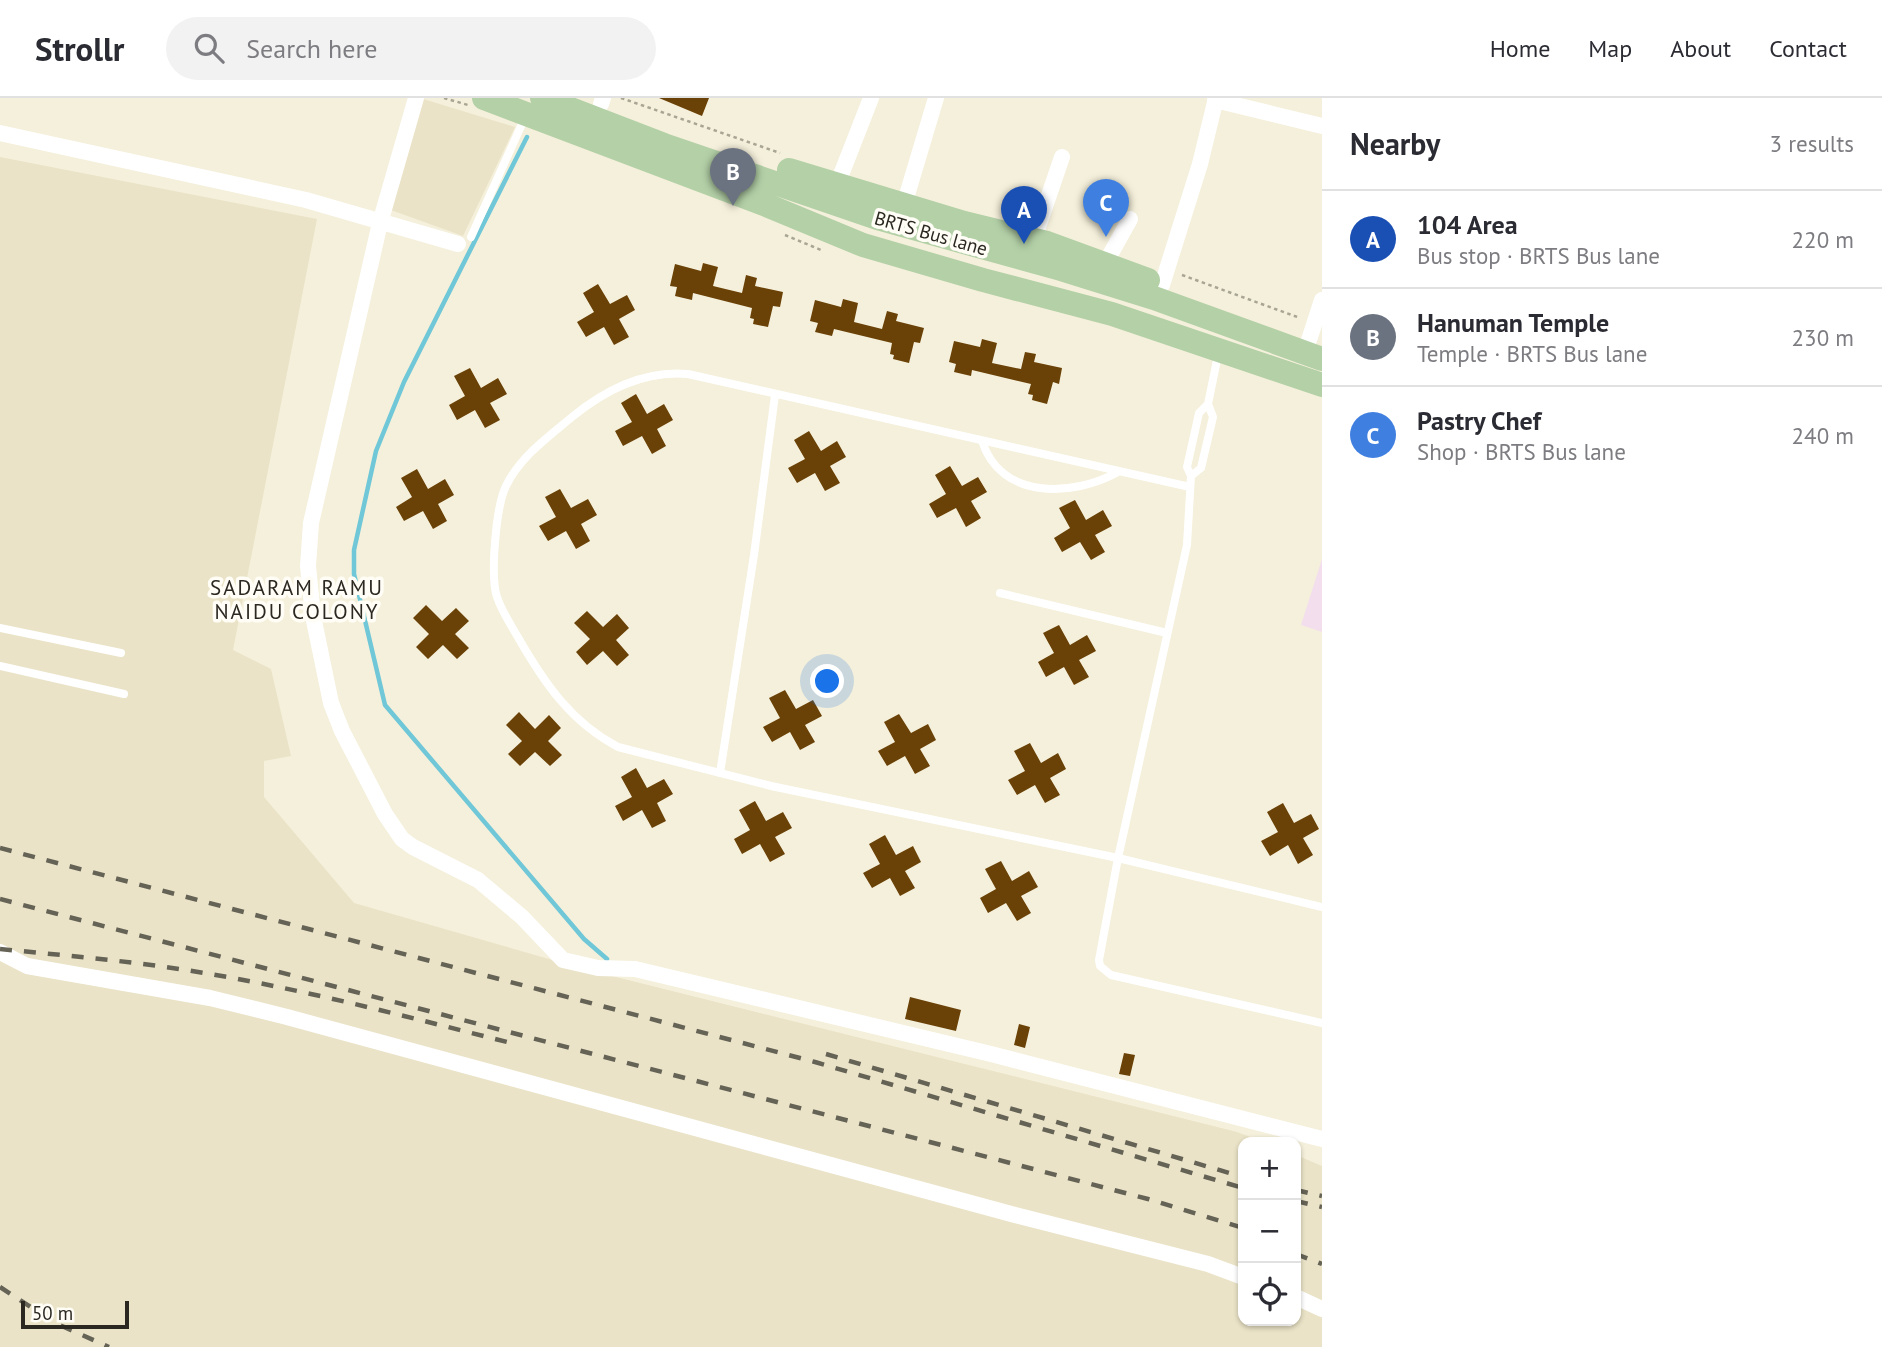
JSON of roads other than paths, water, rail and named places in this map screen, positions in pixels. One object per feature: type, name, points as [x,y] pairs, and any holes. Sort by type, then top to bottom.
[{"type":"main road","points":[[484,98],[535,106],[863,245],[1112,314],[1322,385]]},
{"type":"main road","points":[[597,100],[719,148],[904,205],[1034,240],[1105,264],[1318,348]]},
{"type":"main road","name":"BRTS Bus lane","points":[[535,106],[664,145],[877,218],[1061,269],[1318,348]]},
{"type":"street","points":[[416,98],[380,223],[311,523],[309,566],[313,616],[331,703],[342,731],[385,814],[402,839],[478,880],[522,917],[563,960],[582,966],[635,969],[991,1054],[1322,1139]]},
{"type":"street","points":[[837,185],[871,98]]},
{"type":"street","points":[[904,205],[936,98]]},
{"type":"street","points":[[1162,285],[1200,164],[1216,99],[1322,127]]},
{"type":"street","points":[[0,133],[306,200],[380,223],[465,241]]},
{"type":"street","points":[[1034,240],[1062,157]]},
{"type":"street","points":[[1105,264],[1129,219]]},
{"type":"street","points":[[1318,348],[1322,300]]},
{"type":"street","points":[[0,953],[27,966],[210,998],[286,1017],[1016,1215],[1208,1264],[1238,1275]]},
{"type":"street","points":[[1301,1299],[1322,1309]]},
{"type":"lane","points":[[465,241],[535,106]]},
{"type":"lane","points":[[1191,476],[1201,468],[1213,417],[1208,404],[1219,348]]},
{"type":"lane","points":[[1190,488],[688,374],[652,374],[629,382],[590,402],[528,454],[505,487],[499,505],[494,578],[496,595],[504,614],[550,690],[581,722],[618,747],[868,807],[1118,858],[1322,907]]},
{"type":"lane","points":[[720,773],[754,555],[775,395]]},
{"type":"lane","points":[[1208,404],[1199,413],[1187,467],[1191,476],[1187,545],[1118,858],[1100,966],[1104,972],[1111,975],[1322,1023]]},
{"type":"lane","points":[[982,441],[992,464],[1012,480],[1029,487],[1088,486],[1119,472]]},
{"type":"lane","points":[[1000,593],[1167,633]]},
{"type":"lane","points":[[0,628],[121,653]]},
{"type":"lane","points":[[0,666],[124,694]]},
{"type":"waterway","points":[[527,137],[404,382],[376,451],[354,550],[354,574],[385,705],[584,939],[607,959]]},
{"type":"railway","points":[[0,848],[815,1062],[1238,1187]]},
{"type":"railway","points":[[0,899],[1148,1199],[1238,1226]]},
{"type":"railway","points":[[0,949],[135,963],[221,976],[348,1002],[515,1044]]},
{"type":"railway","points":[[826,1054],[1238,1176]]},
{"type":"railway","points":[[1301,1191],[1322,1196]]},
{"type":"railway","points":[[1301,1202],[1322,1207]]},
{"type":"railway","points":[[1301,1256],[1322,1264]]},
{"type":"railway","points":[[0,1287],[55,1323],[109,1347]]},
{"type":"place","name":"Hanuman Temple","points":[[733,206]]},
{"type":"place","name":"Pastry Chef","points":[[1106,237]]},
{"type":"place","name":"104 Area","points":[[1024,244]]},
{"type":"district","name":"SADARAM RAMU NAIDU COLONY","points":[[297,599]]}]
